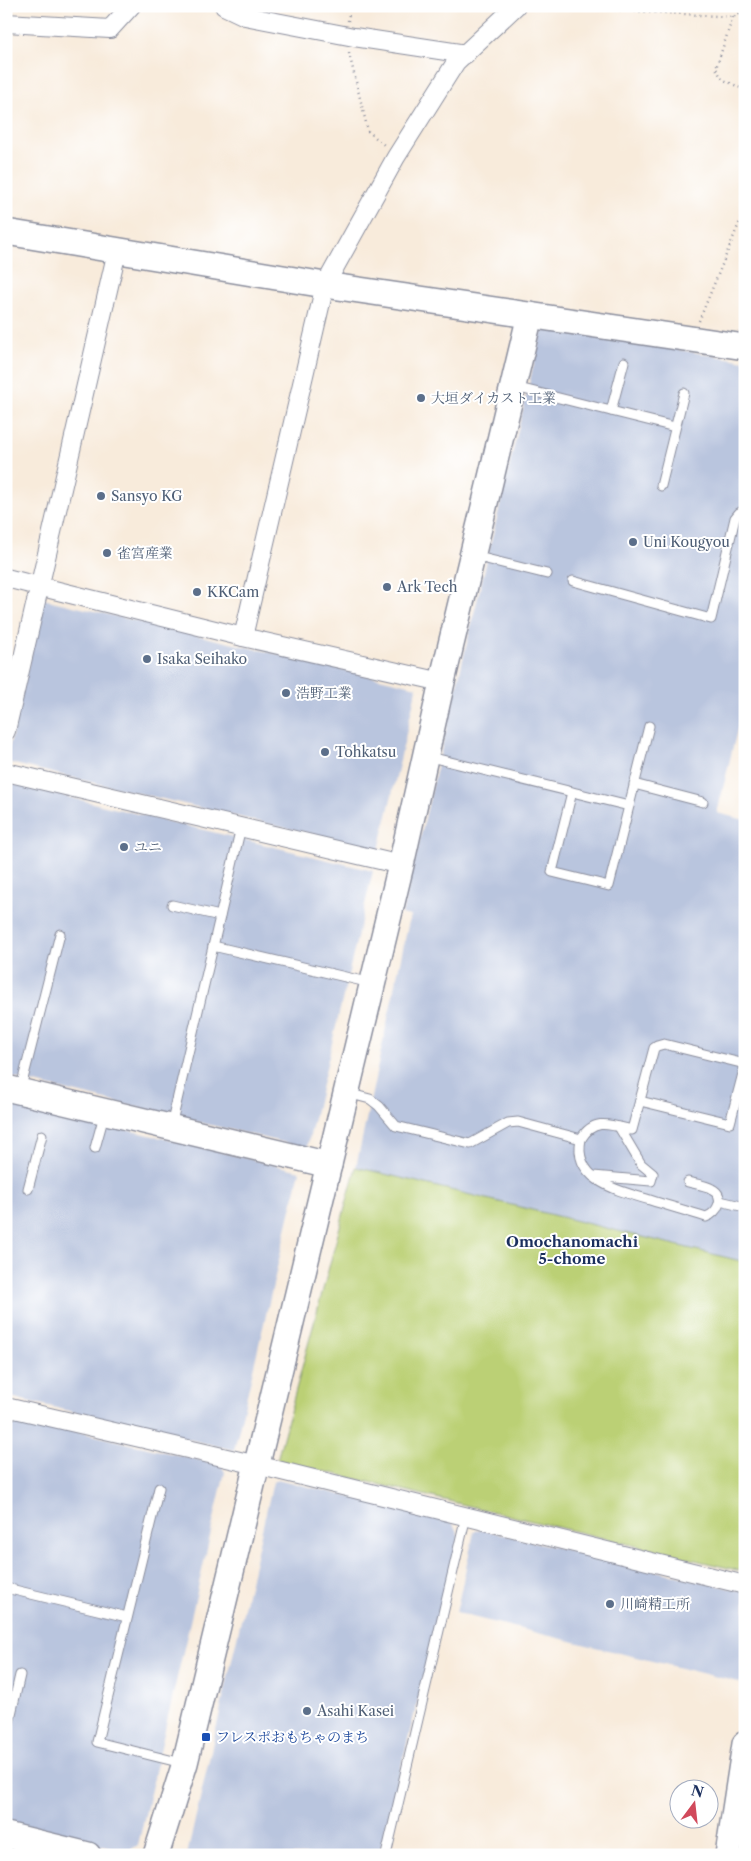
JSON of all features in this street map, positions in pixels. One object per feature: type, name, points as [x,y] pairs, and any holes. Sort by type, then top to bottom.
[{"type":"street","points":[[6,23],[110,29],[131,6]]},
{"type":"street","points":[[224,6],[245,16],[345,35],[466,54]]},
{"type":"street","points":[[243,637],[325,285],[396,156],[456,62],[516,6]]},
{"type":"street","points":[[6,232],[325,285],[745,347]]},
{"type":"street","points":[[6,731],[117,251]]},
{"type":"street","points":[[156,1855],[185,1763],[330,1166],[402,865],[442,682],[530,315]]},
{"type":"street","points":[[6,578],[243,637],[442,682]]},
{"type":"street","points":[[6,772],[402,865]]},
{"type":"street","points":[[13,1089],[330,1166]]},
{"type":"street","points":[[6,1407],[257,1465],[745,1585]]},
{"type":"street","points":[[728,1855],[745,1744]]},
{"type":"street","points":[[6,1835],[88,1855]]},
{"type":"lane","points":[[611,411],[624,362]]},
{"type":"lane","points":[[512,386],[676,427]]},
{"type":"lane","points":[[661,486],[684,393]]},
{"type":"lane","points":[[572,581],[711,618],[735,518],[745,510]]},
{"type":"lane","points":[[472,556],[547,574]]},
{"type":"lane","points":[[572,792],[552,872],[609,886],[649,726]]},
{"type":"lane","points":[[426,756],[629,806]]},
{"type":"lane","points":[[634,784],[703,802]]},
{"type":"lane","points":[[170,1127],[241,827]]},
{"type":"lane","points":[[172,905],[220,916]]},
{"type":"lane","points":[[13,1089],[60,934]]},
{"type":"lane","points":[[213,946],[373,984]]},
{"type":"lane","points":[[640,1101],[730,1123],[745,1065],[664,1044],[657,1046],[654,1048],[632,1130],[605,1124],[594,1126],[586,1131],[581,1139],[579,1148],[582,1165],[609,1188],[706,1217],[711,1215],[718,1207],[720,1201],[717,1194],[712,1189],[688,1182]]},
{"type":"lane","points":[[347,1093],[370,1099],[380,1106],[396,1126],[470,1144],[508,1123],[518,1122],[581,1139]]},
{"type":"lane","points":[[96,1148],[105,1112]]},
{"type":"lane","points":[[593,1176],[651,1181],[653,1174],[641,1164],[619,1127]]},
{"type":"lane","points":[[28,1189],[42,1135]]},
{"type":"lane","points":[[720,1201],[745,1207]]},
{"type":"lane","points":[[159,1488],[97,1742],[185,1763]]},
{"type":"lane","points":[[386,1855],[466,1516]]},
{"type":"lane","points":[[6,1588],[128,1617]]},
{"type":"lane","points":[[6,1736],[20,1675]]},
{"type":"path","points":[[590,6],[602,9],[733,16],[745,11]]},
{"type":"path","points":[[739,14],[745,16]]},
{"type":"path","points":[[733,16],[716,68],[722,79],[745,90]]},
{"type":"path","points":[[345,35],[368,131],[396,156]]},
{"type":"path","points":[[691,339],[745,209]]},
{"type":"shaded area","points":[[547,327],[745,361],[745,697],[717,813],[745,820],[745,1262],[356,1167],[410,916],[402,914],[541,334]]},
{"type":"shaded area","points":[[43,599],[417,687],[379,850],[6,762]]},
{"type":"shaded area","name":"ユニ","points":[[6,782],[373,871],[307,1148],[6,1076]]},
{"type":"shaded area","points":[[6,1101],[300,1171],[234,1450],[6,1396]]},
{"type":"shaded area","points":[[6,1415],[221,1465],[225,1472],[138,1845],[127,1852],[6,1823]]},
{"type":"shaded area","name":"Asahi Kasei","points":[[277,1479],[452,1522],[459,1536],[379,1855],[187,1855],[273,1482]]},
{"type":"shaded area","name":"川崎精工所","points":[[480,1529],[745,1592],[745,1668],[742,1683],[456,1613],[474,1532]]},
{"type":"green space","points":[[356,1167],[745,1262],[745,1572],[277,1460]]},
{"type":"place","name":"大垣ダイカスト工業","points":[[421,398]]},
{"type":"place","name":"Sansyo KG","points":[[101,496]]},
{"type":"place","name":"Uni Kougyou","points":[[633,542]]},
{"type":"place","name":"雀宮産業","points":[[107,553]]},
{"type":"place","name":"Ark Tech","points":[[387,587]]},
{"type":"place","name":"KKCam","points":[[197,592]]},
{"type":"place","name":"Isaka Seihako","points":[[147,659]]},
{"type":"place","name":"浩野工業","points":[[286,693]]},
{"type":"place","name":"Tohkatsu","points":[[325,752]]},
{"type":"place","name":"ユニ","points":[[124,847]]},
{"type":"place","name":"川崎精工所","points":[[610,1604]]},
{"type":"place","name":"Asahi Kasei","points":[[307,1711]]},
{"type":"place","name":"フレスポおもちゃのまち","points":[[206,1737]]},
{"type":"district","name":"Omochanomachi 5-chome","points":[[572,1250]]}]
